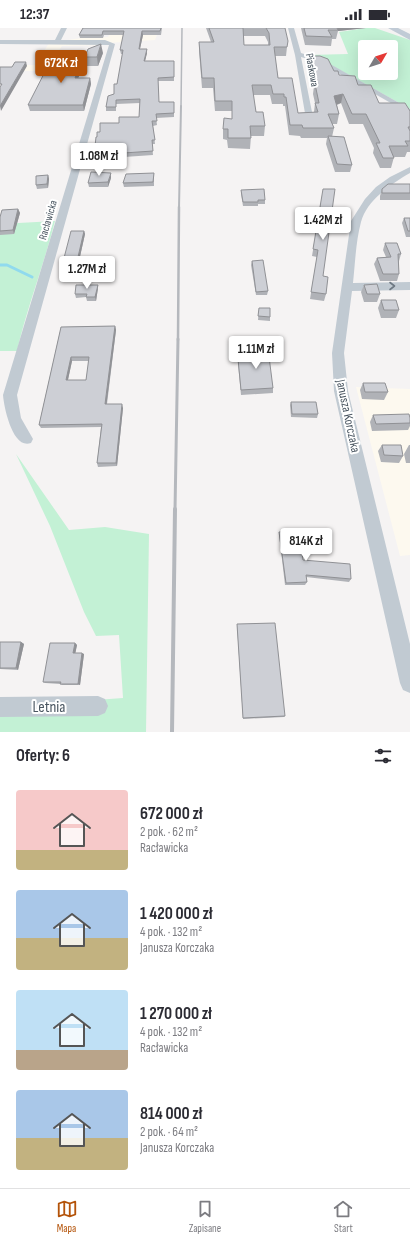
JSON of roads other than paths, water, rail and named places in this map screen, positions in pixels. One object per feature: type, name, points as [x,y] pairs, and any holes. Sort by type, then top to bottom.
[{"type":"main road","points":[[392,28],[410,37]]},
{"type":"street","points":[[57,42],[64,28]]},
{"type":"street","name":"Piaskowa","points":[[291,28],[299,57],[309,117]]},
{"type":"street","name":"Racławicka","points":[[0,42],[105,42],[112,44],[10,395],[10,406],[13,416],[26,439]]},
{"type":"street","name":"Piaskowa","points":[[299,57],[321,61],[410,112]]},
{"type":"street","name":"Janusza Korczaka","points":[[409,171],[393,179],[379,189],[368,201],[358,216],[354,227],[338,353],[341,391],[410,682]]},
{"type":"street","points":[[346,287],[410,286]]},
{"type":"street","name":"Letnia","points":[[0,707],[98,706]]},
{"type":"waterway","points":[[0,265],[7,265],[32,277]]},
{"type":"railway","points":[[181,107],[182,28]]},
{"type":"railway","points":[[179,208],[181,106]]},
{"type":"railway","points":[[178,340],[179,207]]},
{"type":"railway","points":[[175,510],[178,339]]},
{"type":"railway","points":[[172,732],[175,509]]}]
